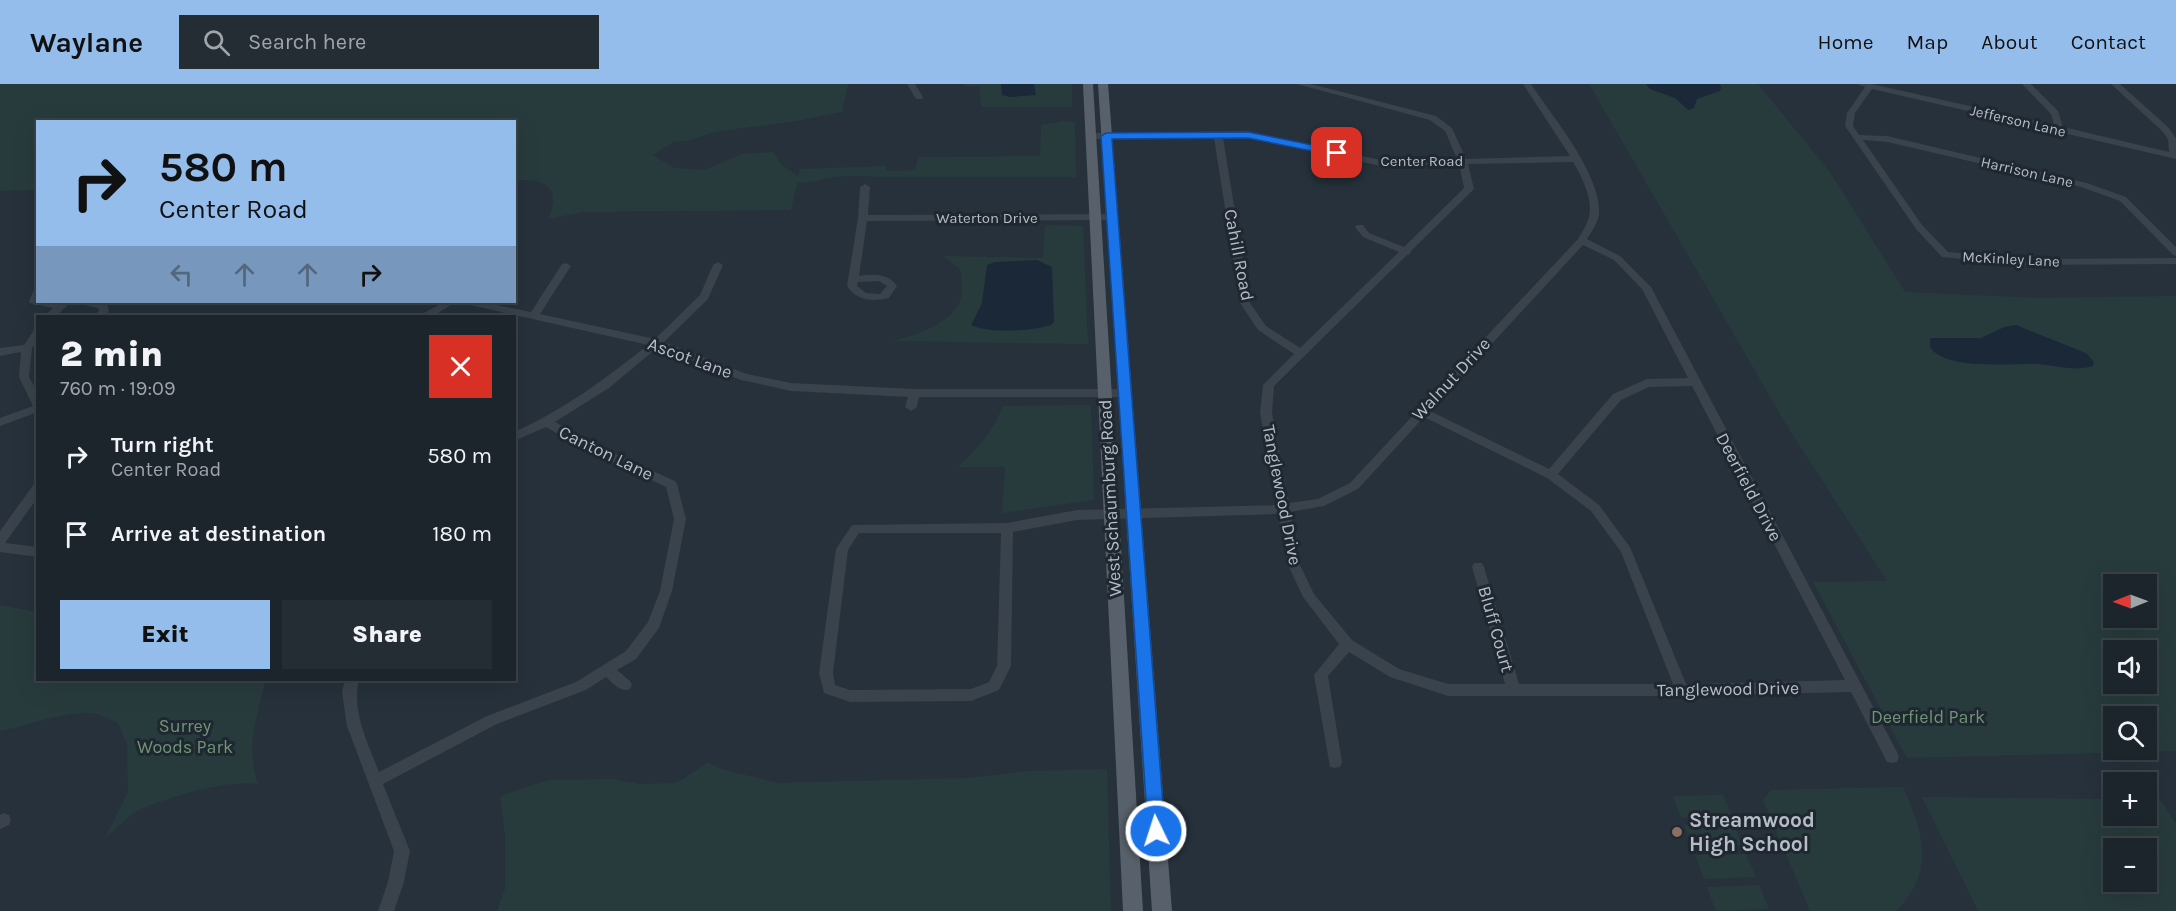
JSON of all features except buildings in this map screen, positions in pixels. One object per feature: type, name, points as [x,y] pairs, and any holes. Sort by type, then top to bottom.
[{"type":"main road","name":"West Schaumburg Road","points":[[1088,84],[1133,911]]},
{"type":"main road","name":"West Schaumburg Road","points":[[1103,84],[1162,911]]},
{"type":"street","points":[[911,84],[919,97]]},
{"type":"street","name":"Tanglewood Drive","points":[[1301,84],[1434,118],[1449,130],[1463,161],[1469,189],[1269,385],[1266,413],[1294,565],[1310,597],[1347,644],[1395,673],[1448,690],[1682,690],[1854,686]]},
{"type":"street","name":"Walnut Drive","points":[[1007,528],[1004,666],[994,686],[971,694],[850,696],[829,689],[826,673],[842,549],[856,528],[1007,528],[1077,515],[1283,509],[1320,502],[1354,486],[1421,411],[1582,240],[1594,216],[1594,193],[1576,159],[1527,84]]},
{"type":"street","points":[[2026,84],[2055,113],[2059,130]]},
{"type":"street","points":[[2115,84],[2165,129],[2172,139],[2175,156]]},
{"type":"street","name":"Jefferson Lane","points":[[1865,86],[2175,156]]},
{"type":"street","name":"McKinley Lane","points":[[1865,86],[1851,113],[1849,126],[1919,227],[1945,255],[2022,262],[2176,261]]},
{"type":"street","name":"Cahill Road","points":[[1218,134],[1245,303],[1262,328],[1300,353]]},
{"type":"street","name":"Center Road","points":[[1090,136],[1248,135],[1381,163],[1576,159]]},
{"type":"street","name":"Harrison Lane","points":[[1856,137],[1898,141],[2084,185],[2123,199],[2176,252]]},
{"type":"street","points":[[853,280],[863,218],[865,187]]},
{"type":"street","name":"Waterton Drive","points":[[863,218],[1112,217]]},
{"type":"street","points":[[1360,227],[1366,235],[1407,252]]},
{"type":"street","name":"Deerfield Drive","points":[[1582,240],[1617,258],[1646,287],[1693,382],[1892,757]]},
{"type":"street","points":[[516,436],[547,422],[605,385],[657,343],[704,297],[718,265]]},
{"type":"street","points":[[534,316],[566,266]]},
{"type":"street","points":[[90,303],[103,305],[104,312],[99,315]]},
{"type":"street","points":[[428,315],[449,303]]},
{"type":"street","name":"Ascot Lane","points":[[475,303],[657,343],[745,377],[790,387],[914,393],[1125,393]]},
{"type":"street","points":[[51,315],[64,304]]},
{"type":"street","points":[[36,335],[27,348],[24,378],[36,402]]},
{"type":"street","points":[[0,352],[27,348]]},
{"type":"street","points":[[1551,475],[1617,397],[1647,383],[1693,382]]},
{"type":"street","points":[[911,407],[914,393]]},
{"type":"street","points":[[0,422],[36,407]]},
{"type":"street","points":[[1421,411],[1551,475],[1595,508],[1626,550],[1682,690]]},
{"type":"street","name":"Canton Lane","points":[[375,781],[492,720],[581,686],[631,655],[654,624],[666,591],[680,519],[671,484],[638,466],[571,439],[547,422]]},
{"type":"street","points":[[0,541],[36,490]]},
{"type":"street","points":[[0,547],[36,552]]},
{"type":"street","name":"Bluff Court","points":[[1478,567],[1514,690]]},
{"type":"street","points":[[1335,762],[1321,675],[1347,644]]},
{"type":"street","points":[[607,670],[625,685]]},
{"type":"street","points":[[352,681],[349,692],[354,726],[402,851],[396,882],[386,911]]},
{"type":"green space","points":[[0,84],[848,84],[842,112],[797,121],[714,132],[692,140],[673,142],[653,155],[674,168],[705,170],[742,154],[774,152],[781,164],[798,176],[800,169],[886,166],[886,171],[915,170],[918,157],[1040,156],[1041,125],[1064,121],[1075,122],[1076,177],[838,177],[797,183],[791,210],[583,212],[548,219],[553,199],[548,187],[534,181],[516,180],[516,120],[36,120],[36,190],[0,191]]},
{"type":"green space","points":[[965,84],[1072,84],[1072,107],[981,107],[980,87],[965,86]]},
{"type":"green space","name":"Deerfield Park","points":[[1589,84],[1758,84],[1830,172],[1905,292],[2038,298],[2176,296],[2176,751],[2157,751],[2157,706],[2103,706],[2103,753],[1907,758],[1813,582],[1887,581],[1784,421]]},
{"type":"green space","points":[[1045,225],[1083,226],[1088,344],[890,341],[927,330],[952,314],[957,307],[962,293],[960,269],[943,256],[1043,258]]},
{"type":"green space","points":[[1091,405],[1094,500],[1002,513],[1005,467],[958,467],[984,439],[1003,406]]},
{"type":"green space","name":"Surrey Woods Park","points":[[0,605],[36,612],[36,681],[266,681],[252,745],[254,771],[258,784],[231,784],[167,799],[136,812],[105,838],[128,792],[127,744],[118,723],[104,716],[85,713],[0,731]]},
{"type":"green space","points":[[708,762],[721,769],[778,783],[967,778],[1030,771],[1107,769],[1111,911],[497,911],[505,889],[505,835],[500,796],[548,780],[612,779],[639,784],[677,783]]},
{"type":"green space","points":[[1903,787],[1916,820],[1922,851],[1917,882],[1909,896],[1896,911],[1810,911],[1763,800],[1771,790]]},
{"type":"green space","points":[[1723,795],[1732,817],[1681,818],[1673,796]]},
{"type":"green space","points":[[1922,797],[2103,799],[2103,826],[2157,826],[2157,799],[2160,799],[2176,824],[2176,911],[1978,911]]},
{"type":"green space","points":[[1734,824],[1743,846],[1692,848],[1684,825]]},
{"type":"green space","points":[[1746,854],[1756,877],[1704,879],[1695,855]]},
{"type":"green space","points":[[1759,885],[1769,909],[1716,911],[1707,887]]},
{"type":"water","points":[[1001,84],[1034,84],[1036,95],[1010,97],[1002,95]]},
{"type":"water","points":[[1646,84],[1720,84],[1721,87],[1720,91],[1697,99],[1694,108],[1688,110],[1675,98],[1650,89]]},
{"type":"water","points":[[1037,260],[1052,267],[1054,322],[1051,325],[1011,331],[988,330],[971,325],[982,303],[987,265],[995,262]]},
{"type":"water","points":[[2016,325],[2086,353],[2094,362],[2093,366],[2072,368],[2037,364],[1964,363],[1938,355],[1930,347],[1930,338],[1981,338],[2004,327]]},
{"type":"place","name":"Streamwood High School","points":[[1677,832]]},
{"type":"route","points":[[1156,831],[1106,136],[1248,135],[1337,153]]}]
